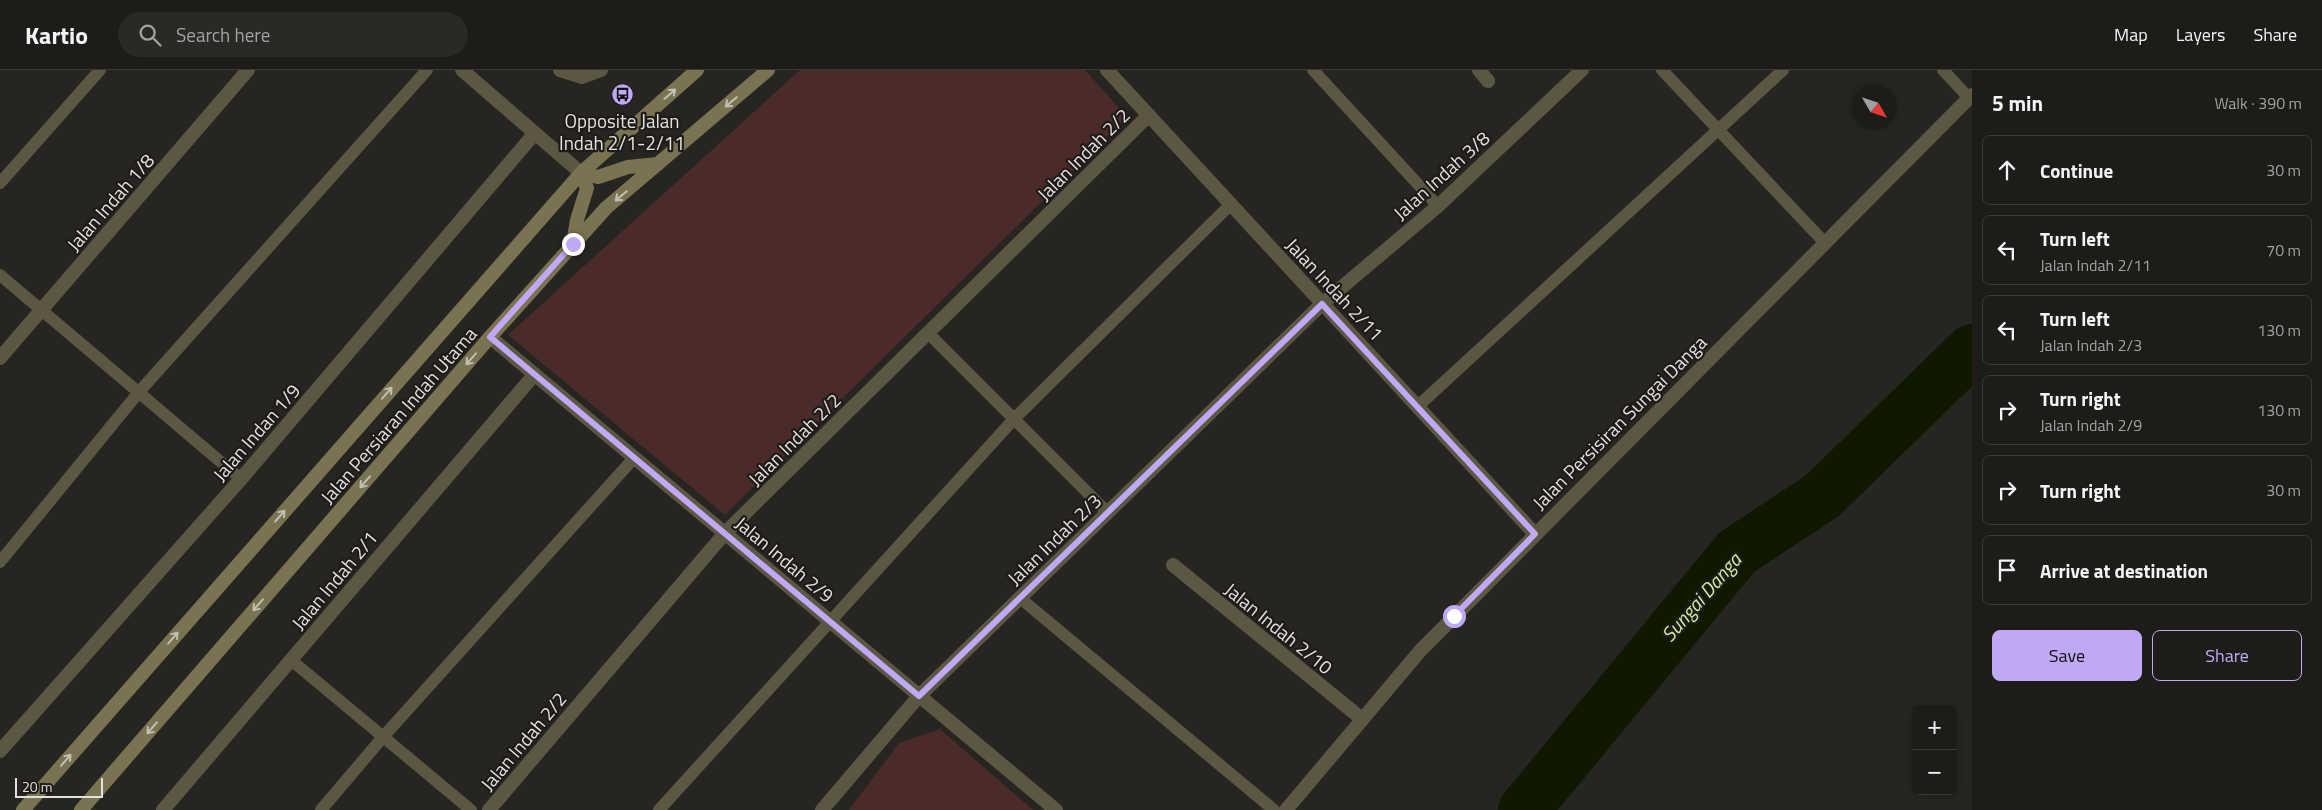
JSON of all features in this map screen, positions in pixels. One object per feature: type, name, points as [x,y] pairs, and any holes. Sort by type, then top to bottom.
[{"type":"main road","name":"Jalan Persiaran Indah Utama","points":[[22,810],[580,173],[697,70]]},
{"type":"main road","name":"Jalan Persiaran Indah Utama","points":[[81,810],[490,337],[606,208],[768,70]]},
{"type":"main road","points":[[580,173],[598,177],[628,167],[658,164]]},
{"type":"main road","points":[[573,244],[587,188],[580,173]]},
{"type":"street","name":"Jalan Indah 1/8","points":[[0,358],[248,70]]},
{"type":"street","points":[[462,70],[580,173]]},
{"type":"street","points":[[560,70],[582,76],[601,70]]},
{"type":"street","name":"Jalan Indah 2/11","points":[[1107,70],[1535,534]]},
{"type":"street","name":"Jalan Indah 3/8","points":[[1322,304],[1438,206],[1582,70]]},
{"type":"street","name":"Jalan Persisiran Sungai Danga","points":[[1286,810],[1420,651],[1970,96]]},
{"type":"street","name":"Jalan Indah 2/2","points":[[489,810],[725,534],[1149,115]]},
{"type":"street","name":"Jalan Indan 1/9","points":[[0,750],[241,479],[535,133]]},
{"type":"street","name":"Jalan Indah 2/3","points":[[822,810],[919,696],[1322,304]]},
{"type":"street","name":"Jalan Indah 2/9","points":[[490,337],[1056,810]]},
{"type":"street","name":"Jalan Indah 2/1","points":[[162,810],[534,375]]},
{"type":"street","name":"Jalan Indah 2/10","points":[[1173,565],[1362,719]]},
{"type":"lane","points":[[0,183],[100,70]]},
{"type":"lane","points":[[0,562],[139,392],[427,70]]},
{"type":"lane","points":[[1313,70],[1438,206]]},
{"type":"lane","points":[[1662,70],[1824,242]]},
{"type":"lane","points":[[1417,407],[1784,70]]},
{"type":"lane","points":[[1942,70],[1970,96]]},
{"type":"lane","points":[[659,810],[829,620],[1014,419],[1231,204]]},
{"type":"lane","points":[[0,275],[241,479]]},
{"type":"lane","points":[[928,333],[1108,513]]},
{"type":"lane","points":[[321,810],[383,737],[634,458]]},
{"type":"lane","points":[[1020,598],[1274,810]]},
{"type":"lane","points":[[291,660],[471,810]]},
{"type":"shaded area","points":[[800,70],[1085,70],[1127,117],[725,515],[508,335]]},
{"type":"shaded area","points":[[940,729],[1033,810],[849,810],[899,743]]},
{"type":"waterway","name":"Sungai Danga","points":[[1524,810],[1737,552],[1822,496],[1972,350]]},
{"type":"place","name":"Opposite Jalan Indah 2/1-2/11","points":[[622,94]]},
{"type":"route","points":[[573,244],[490,337],[919,696],[1322,304],[1535,534],[1454,616]]}]
